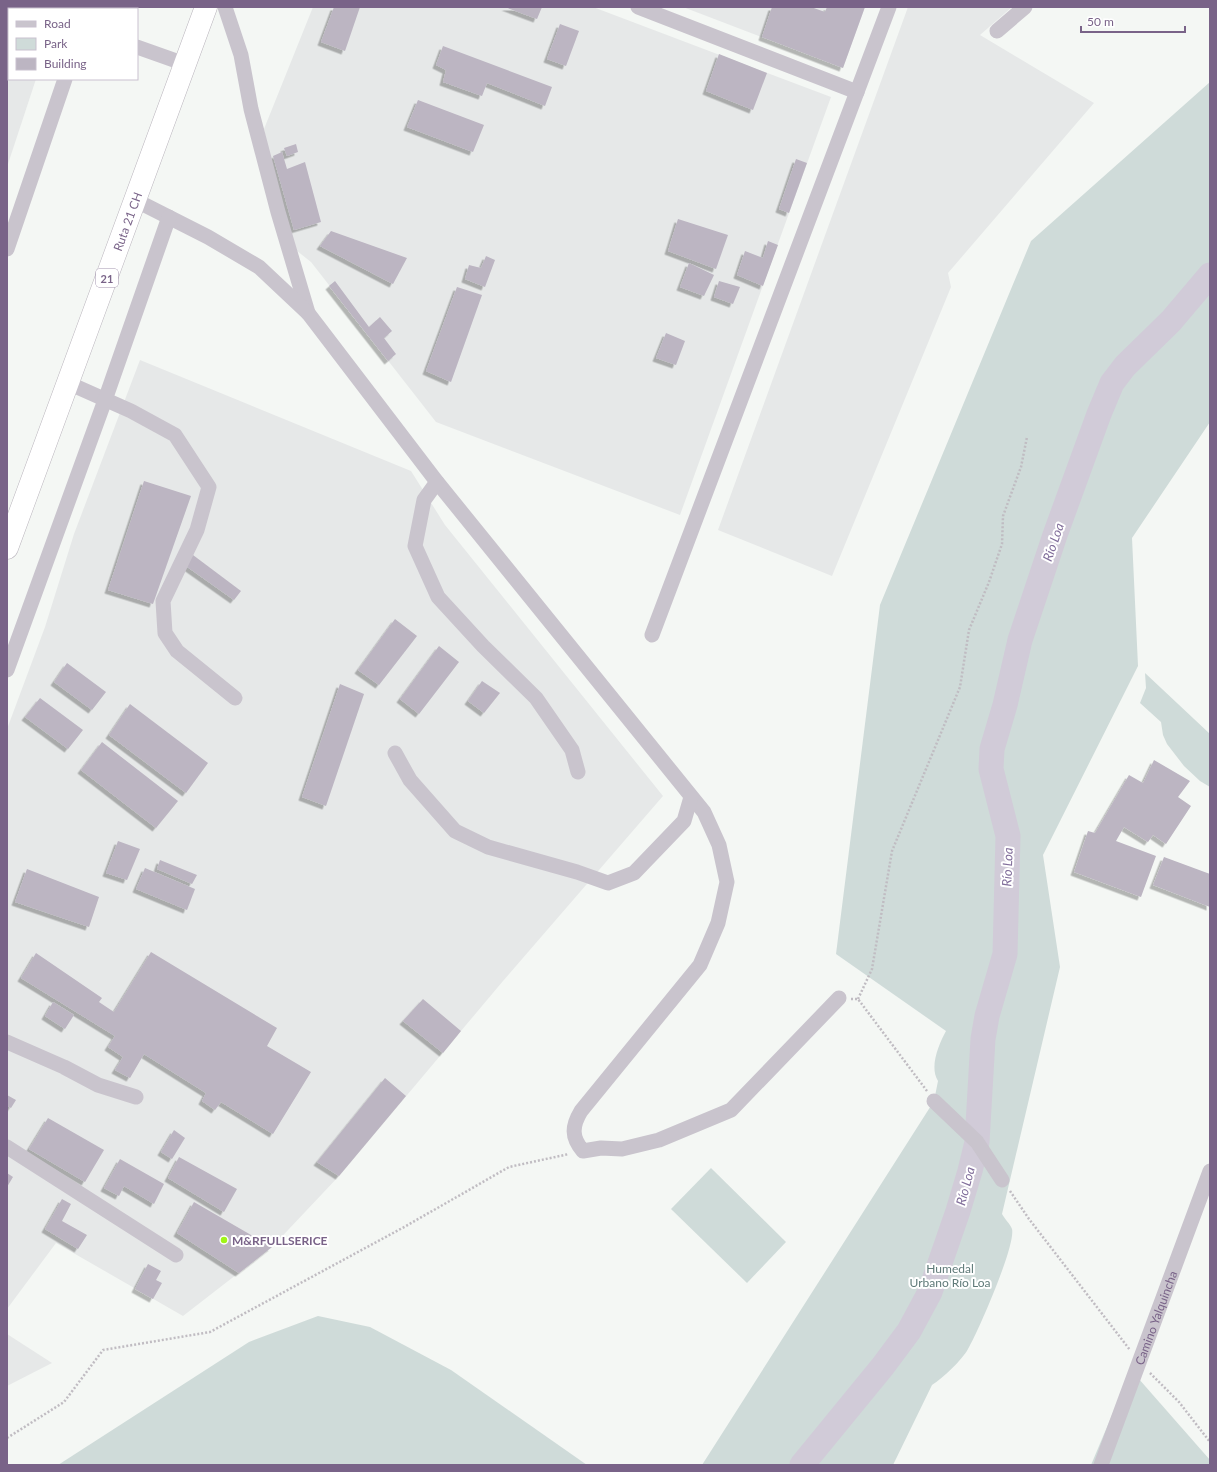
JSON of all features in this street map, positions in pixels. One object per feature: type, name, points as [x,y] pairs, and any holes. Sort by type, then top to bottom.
[{"type":"highway","name":"Ruta 21 CH","points":[[7,548],[206,7]]},
{"type":"street","points":[[225,7],[241,55],[250,109],[278,212],[308,313]]},
{"type":"street","points":[[638,7],[857,92]]},
{"type":"street","points":[[652,636],[889,7]]},
{"type":"street","points":[[997,31],[1025,7]]},
{"type":"street","points":[[138,47],[185,64]]},
{"type":"street","points":[[7,249],[65,80]]},
{"type":"street","points":[[135,200],[208,237],[259,266],[308,313],[437,482],[704,812],[720,845],[727,882],[718,923],[700,964],[581,1111],[574,1122],[574,1134],[577,1143],[583,1151],[600,1148],[622,1149],[659,1140],[731,1110],[839,998]]},
{"type":"street","points":[[7,670],[105,400],[169,217]]},
{"type":"street","points":[[68,383],[131,411],[175,435],[209,487],[197,530],[163,601],[165,633],[177,651],[235,698]]},
{"type":"street","points":[[437,482],[424,500],[415,546],[438,597],[483,646],[536,698],[572,750],[578,772]]},
{"type":"street","points":[[395,753],[410,780],[455,831],[488,847],[577,872],[608,883],[634,872],[684,821],[691,797]]},
{"type":"street","points":[[7,1042],[64,1067],[98,1085],[136,1096]]},
{"type":"street","points":[[934,1101],[976,1142],[1002,1180]]},
{"type":"street","points":[[7,1147],[176,1255]]},
{"type":"street","name":"Camino Yalquincha","points":[[1101,1465],[1140,1363],[1210,1170]]},
{"type":"path","points":[[858,999],[872,969],[892,851],[960,687],[969,630],[989,582],[1002,544],[1003,516],[1021,467],[1027,437]]},
{"type":"path","points":[[839,998],[858,999]]},
{"type":"path","points":[[858,999],[934,1101]]},
{"type":"path","points":[[7,1438],[64,1402],[103,1350],[210,1332],[406,1226],[509,1167],[583,1151]]},
{"type":"path","points":[[1002,1180],[1029,1220],[1140,1363],[1179,1402],[1210,1442]]},
{"type":"shaded area","points":[[313,7],[593,7],[831,97],[680,515],[436,422],[311,262],[287,243],[264,129]]},
{"type":"shaded area","points":[[683,7],[865,7],[843,68]]},
{"type":"shaded area","points":[[908,7],[1012,7],[980,35],[1094,103],[948,273],[951,287],[832,576],[718,530]]},
{"type":"shaded area","points":[[7,18],[8,80],[36,80],[7,167]]},
{"type":"shaded area","points":[[140,360],[411,471],[445,525],[663,796],[503,981],[339,1176],[272,1247],[183,1316],[56,1243],[7,1309],[7,729],[45,627],[74,534]]},
{"type":"shaded area","points":[[7,1334],[52,1363],[7,1386]]},
{"type":"green space","name":"Humedal Urbano Río Loa","points":[[1210,82],[1210,422],[1132,538],[1138,666],[1043,855],[1060,967],[1002,1214],[1012,1229],[1012,1238],[1002,1270],[980,1325],[968,1349],[952,1368],[932,1385],[893,1465],[702,1465],[934,1101],[938,1081],[934,1069],[936,1056],[946,1031],[836,954],[880,605],[1031,241]]},
{"type":"green space","points":[[1145,673],[1210,734],[1210,787],[1200,781],[1184,766],[1167,744],[1163,735],[1161,722],[1140,703],[1146,688]]},
{"type":"green space","points":[[711,1168],[786,1242],[747,1283],[671,1209]]},
{"type":"green space","points":[[318,1316],[370,1327],[451,1370],[587,1465],[58,1465],[249,1342]]},
{"type":"green space","points":[[1131,1370],[1210,1460],[1210,1465],[1091,1465]]},
{"type":"building","points":[[334,7],[360,7],[345,51],[321,42]]},
{"type":"building","points":[[505,7],[542,7],[537,19]]},
{"type":"building","points":[[772,7],[811,7],[825,12],[827,7],[865,7],[843,68],[762,37]]},
{"type":"building","points":[[560,24],[579,31],[566,66],[547,59]]},
{"type":"building","points":[[443,46],[552,87],[545,106],[487,83],[482,96],[443,82],[446,70],[436,65]]},
{"type":"building","points":[[719,54],[767,73],[753,110],[706,91]]},
{"type":"building","points":[[418,100],[484,125],[473,152],[407,127]]},
{"type":"building","points":[[296,144],[298,152],[287,156],[284,148]]},
{"type":"building","points":[[282,152],[287,169],[305,162],[321,222],[294,230],[273,156]]},
{"type":"building","points":[[796,159],[807,163],[789,213],[779,209]]},
{"type":"building","points":[[678,219],[728,235],[716,269],[668,251]]},
{"type":"building","points":[[331,231],[407,258],[393,284],[320,246]]},
{"type":"building","points":[[768,241],[778,245],[763,286],[737,275],[745,251],[763,258]]},
{"type":"building","points":[[486,256],[495,260],[485,287],[465,279],[469,265],[481,268]]},
{"type":"building","points":[[689,263],[714,275],[704,296],[680,287]]},
{"type":"building","points":[[335,281],[369,327],[380,317],[392,331],[384,338],[396,354],[388,361],[329,286]]},
{"type":"building","points":[[719,281],[740,287],[733,304],[714,297]]},
{"type":"building","points":[[457,287],[482,295],[451,382],[426,371]]},
{"type":"building","points":[[666,333],[685,341],[676,365],[656,358]]},
{"type":"building","points":[[144,481],[191,496],[153,604],[108,590]]},
{"type":"building","points":[[193,555],[241,591],[234,600],[186,566]]},
{"type":"building","points":[[395,619],[417,636],[379,685],[358,670]]},
{"type":"building","points":[[439,646],[459,662],[419,714],[400,699]]},
{"type":"building","points":[[67,663],[106,692],[92,710],[54,682]]},
{"type":"building","points":[[482,681],[500,693],[484,713],[468,701]]},
{"type":"building","points":[[340,684],[364,694],[326,806],[302,797]]},
{"type":"building","points":[[40,698],[83,730],[68,749],[25,717]]},
{"type":"building","points":[[130,704],[208,763],[186,793],[109,735]]},
{"type":"building","points":[[102,742],[178,801],[156,828],[81,770]]},
{"type":"building","points":[[1154,760],[1190,781],[1178,797],[1191,806],[1166,844],[1153,835],[1148,842],[1124,827],[1116,841],[1156,856],[1141,897],[1074,872],[1088,831],[1095,833],[1129,775],[1143,783]]},
{"type":"building","points":[[118,841],[140,849],[127,880],[106,873]]},
{"type":"building","points":[[1164,857],[1210,874],[1210,907],[1153,885]]},
{"type":"building","points":[[160,860],[197,875],[192,884],[157,869]]},
{"type":"building","points":[[145,868],[195,889],[187,910],[136,889]]},
{"type":"building","points":[[27,869],[99,897],[89,927],[15,902]]},
{"type":"building","points":[[151,952],[277,1028],[267,1046],[311,1072],[273,1134],[221,1102],[215,1110],[202,1101],[206,1093],[144,1054],[130,1078],[115,1070],[123,1057],[108,1047],[115,1036],[21,978],[36,953],[102,998],[99,1002],[114,1012]]},
{"type":"building","points":[[423,999],[461,1031],[443,1053],[403,1021]]},
{"type":"building","points":[[53,1002],[74,1015],[65,1029],[45,1016]]},
{"type":"building","points":[[385,1078],[406,1096],[339,1176],[317,1162]]},
{"type":"building","points":[[7,1095],[16,1100],[11,1108],[7,1106]]},
{"type":"building","points":[[48,1118],[104,1150],[85,1182],[29,1149]]},
{"type":"building","points":[[174,1130],[185,1138],[172,1159],[161,1152]]},
{"type":"building","points":[[179,1157],[237,1189],[224,1212],[168,1178]]},
{"type":"building","points":[[120,1159],[164,1184],[154,1204],[124,1186],[119,1196],[104,1188]]},
{"type":"building","points":[[7,1173],[13,1177],[7,1187]]},
{"type":"building","points":[[62,1199],[71,1204],[62,1221],[87,1235],[78,1249],[45,1229]]},
{"type":"building","name":"M&RFULLSERICE","points":[[194,1202],[272,1247],[239,1273],[177,1233]]},
{"type":"building","points":[[148,1264],[161,1271],[156,1280],[162,1283],[153,1299],[135,1289]]},
{"type":"waterway","name":"Río Loa","points":[[802,1465],[883,1366],[909,1331],[930,1292],[958,1211],[977,1142],[983,1039],[987,1016],[1005,954],[1008,836],[991,769],[992,749],[1005,705],[1020,640],[1055,535],[1099,414],[1112,383],[1125,366],[1171,321],[1210,275]]},
{"type":"place","name":"M&RFULLSERICE","points":[[224,1240]]}]
